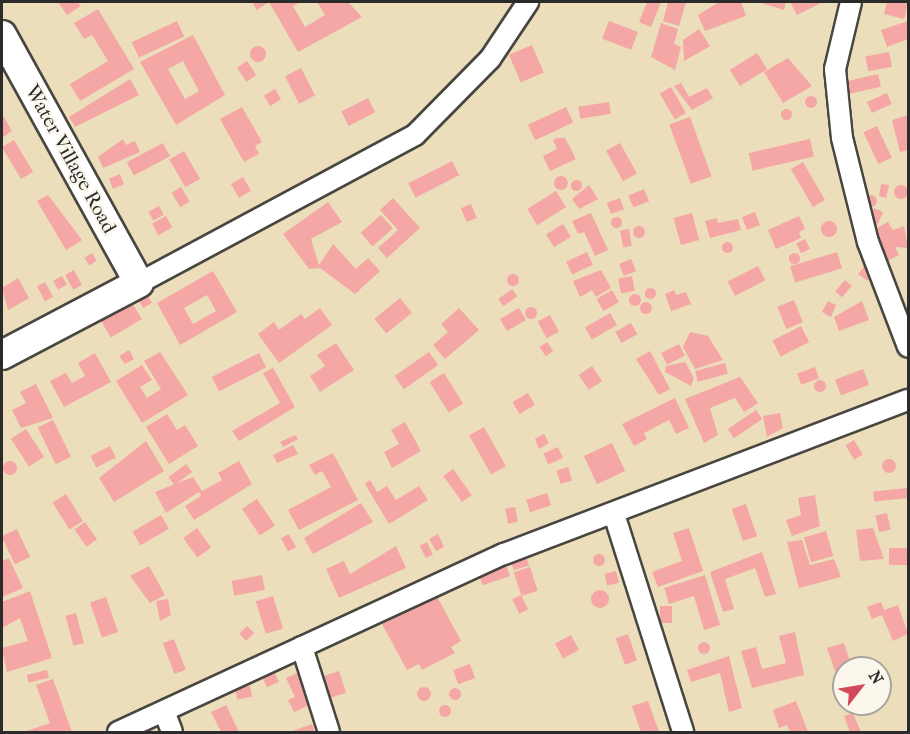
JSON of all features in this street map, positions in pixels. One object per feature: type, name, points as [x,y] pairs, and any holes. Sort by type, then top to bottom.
[{"type":"street","points":[[2,354],[415,135],[475,76],[528,2]]},
{"type":"street","points":[[851,2],[835,69],[842,138],[868,242],[909,347]]},
{"type":"street","name":"Water Village Road","points":[[2,35],[139,283]]},
{"type":"street","points":[[118,732],[462,572],[909,400]]},
{"type":"street","points":[[614,514],[683,732]]},
{"type":"street","points":[[302,647],[329,732]]},
{"type":"street","points":[[164,711],[172,732]]},
{"type":"building","points":[[58,2],[77,2],[81,6],[67,15]]},
{"type":"building","points":[[252,2],[269,2],[257,10]]},
{"type":"building","points":[[269,2],[300,2],[293,6],[305,27],[325,15],[317,2],[348,2],[362,17],[298,52]]},
{"type":"building","points":[[647,2],[661,2],[651,27],[639,22]]},
{"type":"building","points":[[668,2],[686,2],[679,26],[663,21]]},
{"type":"building","points":[[719,2],[741,2],[746,16],[705,31],[698,15]]},
{"type":"building","points":[[758,2],[786,2],[784,10]]},
{"type":"building","points":[[790,2],[823,2],[797,15]]},
{"type":"building","points":[[887,2],[908,2],[904,19],[884,14]]},
{"type":"building","points":[[98,9],[134,69],[80,101],[70,84],[108,61],[92,35],[84,39],[74,23]]},
{"type":"building","points":[[177,21],[184,36],[139,58],[132,42]]},
{"type":"building","points":[[609,21],[638,32],[631,50],[602,39]]},
{"type":"building","points":[[908,21],[908,39],[887,47],[881,30]]},
{"type":"building","points":[[661,23],[678,29],[674,44],[681,47],[675,70],[651,57]]},
{"type":"building","points":[[699,29],[710,46],[684,61],[683,40]]},
{"type":"building","points":[[193,35],[225,95],[176,125],[140,62]],"holes":[[[183,61],[199,91],[185,99],[168,69]]]},
{"type":"building","points":[[532,45],[544,73],[521,82],[509,55]]},
{"type":"building","points":[[255,46],[261,46],[266,54],[264,60],[255,62],[250,57],[250,51]]},
{"type":"building","points":[[889,52],[892,67],[868,71],[865,57]]},
{"type":"building","points":[[757,53],[767,69],[740,86],[730,70]]},
{"type":"building","points":[[788,58],[812,86],[783,103],[764,72]]},
{"type":"building","points":[[247,61],[256,75],[246,82],[237,68]]},
{"type":"building","points":[[301,68],[315,96],[299,104],[285,76]]},
{"type":"building","points":[[878,74],[881,87],[849,94],[846,81]]},
{"type":"building","points":[[130,79],[139,95],[75,127],[69,117]]},
{"type":"building","points":[[681,83],[689,97],[707,88],[713,98],[692,110],[674,86]]},
{"type":"building","points":[[671,87],[686,113],[675,119],[660,94]]},
{"type":"building","points":[[275,89],[281,99],[270,106],[264,96]]},
{"type":"building","points":[[887,93],[892,104],[872,113],[867,102]]},
{"type":"building","points":[[811,96],[817,102],[811,108],[805,102]]},
{"type":"building","points":[[368,98],[375,112],[349,126],[341,112]]},
{"type":"building","points":[[609,102],[611,114],[580,119],[578,107]]},
{"type":"building","points":[[242,107],[262,142],[255,146],[259,154],[244,162],[220,119]]},
{"type":"building","points":[[566,107],[573,122],[535,140],[528,125]]},
{"type":"building","points":[[786,108],[792,114],[786,120],[780,114]]},
{"type":"building","points":[[2,114],[12,131],[2,138]]},
{"type":"building","points":[[908,115],[908,150],[900,152],[892,120]]},
{"type":"building","points":[[690,117],[712,176],[691,184],[669,125]]},
{"type":"building","points":[[877,126],[892,158],[878,164],[863,132]]},
{"type":"building","points":[[565,138],[576,159],[550,171],[543,156],[557,149],[553,140]]},
{"type":"building","points":[[123,139],[126,145],[135,141],[140,152],[103,168],[98,157]]},
{"type":"building","points":[[810,139],[814,157],[753,171],[749,153]]},
{"type":"building","points":[[14,140],[33,172],[21,179],[2,147]]},
{"type":"building","points":[[163,143],[170,156],[134,175],[127,162]]},
{"type":"building","points":[[620,143],[637,174],[623,181],[606,151]]},
{"type":"building","points":[[184,151],[200,179],[185,187],[169,160]]},
{"type":"building","points":[[452,161],[459,175],[416,198],[408,183]]},
{"type":"building","points":[[803,162],[825,200],[813,207],[791,169]]},
{"type":"building","points":[[120,174],[124,184],[113,189],[109,178]]},
{"type":"building","points":[[561,176],[566,178],[568,183],[566,188],[561,190],[556,188],[554,183],[556,178]]},
{"type":"building","points":[[243,177],[251,191],[239,198],[231,184]]},
{"type":"building","points":[[576,180],[580,181],[580,189],[576,190],[572,189],[571,185],[572,181]]},
{"type":"building","points":[[881,184],[889,185],[886,198],[879,196]]},
{"type":"building","points":[[589,185],[598,199],[579,209],[572,199]]},
{"type":"building","points":[[901,185],[906,187],[908,192],[906,197],[901,199],[896,197],[894,192],[896,187]]},
{"type":"building","points":[[181,187],[190,202],[180,207],[172,193]]},
{"type":"building","points":[[644,189],[649,201],[633,208],[628,196]]},
{"type":"building","points":[[556,191],[566,207],[537,225],[527,209]]},
{"type":"building","points":[[48,195],[82,240],[66,250],[37,201]]},
{"type":"building","points":[[873,195],[876,196],[876,206],[869,207],[866,206],[865,199],[866,196]]},
{"type":"building","points":[[393,198],[420,228],[387,258],[378,248],[398,230],[380,210]]},
{"type":"building","points":[[620,198],[624,209],[611,214],[607,203]]},
{"type":"building","points":[[328,202],[342,222],[311,239],[319,265],[333,244],[356,269],[368,258],[380,271],[355,294],[320,268],[309,269],[283,234]]},
{"type":"building","points":[[471,204],[477,218],[467,222],[461,208]]},
{"type":"building","points":[[159,206],[164,215],[153,221],[149,212]]},
{"type":"building","points":[[874,208],[883,212],[876,228],[867,224]]},
{"type":"building","points":[[755,212],[760,225],[747,230],[742,217]]},
{"type":"building","points":[[591,213],[608,250],[595,256],[584,232],[578,234],[572,221]]},
{"type":"building","points":[[692,213],[699,240],[681,245],[674,218]]},
{"type":"building","points":[[381,215],[393,229],[372,246],[361,233]]},
{"type":"building","points":[[166,216],[172,227],[158,235],[152,224]]},
{"type":"building","points":[[616,216],[622,222],[616,228],[610,222]]},
{"type":"building","points":[[799,216],[805,229],[799,232],[801,238],[776,249],[768,230]]},
{"type":"building","points":[[717,218],[718,223],[738,219],[741,230],[710,238],[705,221]]},
{"type":"building","points":[[829,221],[837,229],[829,237],[821,229]]},
{"type":"building","points":[[888,222],[893,230],[904,226],[908,248],[895,247],[899,255],[887,261],[866,234]]},
{"type":"building","points":[[563,224],[571,237],[554,247],[546,235]]},
{"type":"building","points":[[641,226],[645,232],[641,238],[637,238],[633,230]]},
{"type":"building","points":[[629,229],[632,246],[623,247],[620,231]]},
{"type":"building","points":[[805,239],[810,249],[801,253],[796,244]]},
{"type":"building","points":[[727,242],[731,243],[731,251],[727,252],[723,251],[722,247],[723,243]]},
{"type":"building","points":[[587,252],[593,265],[572,274],[566,262]]},
{"type":"building","points":[[794,252],[800,258],[794,264],[788,258]]},
{"type":"building","points":[[837,252],[842,268],[795,283],[790,266]]},
{"type":"building","points":[[92,253],[97,261],[89,265],[84,258]]},
{"type":"building","points":[[631,259],[636,271],[624,276],[619,264]]},
{"type":"building","points":[[866,263],[875,269],[867,281],[858,275]]},
{"type":"building","points":[[758,266],[765,280],[735,296],[728,281]]},
{"type":"building","points":[[74,270],[82,285],[73,290],[65,275]]},
{"type":"building","points":[[601,270],[611,288],[596,297],[592,290],[580,297],[573,281]]},
{"type":"building","points":[[213,271],[237,312],[180,345],[157,303]],"holes":[[[207,295],[216,311],[193,324],[184,308]]]},
{"type":"building","points":[[515,274],[518,275],[518,285],[511,286],[508,285],[507,278],[508,275]]},
{"type":"building","points":[[62,276],[67,285],[58,290],[53,281]]},
{"type":"building","points":[[632,276],[635,291],[621,293],[618,279]]},
{"type":"building","points":[[18,278],[29,298],[8,310],[2,288]]},
{"type":"building","points":[[845,280],[852,286],[842,297],[835,291]]},
{"type":"building","points":[[45,282],[53,297],[45,301],[37,286]]},
{"type":"building","points":[[650,287],[656,293],[650,299],[644,293]]},
{"type":"building","points":[[512,289],[517,296],[504,306],[498,299]]},
{"type":"building","points":[[144,290],[152,303],[143,308],[136,295]]},
{"type":"building","points":[[612,290],[619,302],[603,311],[596,299]]},
{"type":"building","points":[[674,290],[676,295],[686,292],[691,304],[671,311],[665,294]]},
{"type":"building","points":[[637,294],[641,300],[637,306],[633,306],[629,298]]},
{"type":"building","points":[[400,298],[412,313],[386,334],[374,319]]},
{"type":"building","points":[[794,300],[803,322],[786,329],[777,307]]},
{"type":"building","points":[[131,301],[142,319],[111,338],[100,320]]},
{"type":"building","points":[[828,301],[836,305],[831,317],[822,312]]},
{"type":"building","points":[[862,301],[869,320],[839,331],[834,317]]},
{"type":"building","points":[[646,302],[652,308],[646,314],[640,308]]},
{"type":"building","points":[[533,307],[536,308],[536,318],[529,319],[526,318],[525,311],[526,308]]},
{"type":"building","points":[[320,308],[332,325],[279,363],[258,334],[274,322],[279,330],[301,314],[305,319]]},
{"type":"building","points":[[459,308],[479,330],[445,359],[433,345],[448,332],[441,324]]},
{"type":"building","points":[[519,308],[526,320],[507,331],[500,319]]},
{"type":"building","points":[[610,313],[617,325],[592,340],[585,328]]},
{"type":"building","points":[[550,315],[559,332],[547,338],[538,322]]},
{"type":"building","points":[[631,323],[637,334],[622,343],[615,332]]},
{"type":"building","points":[[801,326],[809,342],[781,357],[772,341]]},
{"type":"building","points":[[690,332],[708,336],[723,360],[695,369],[683,347]]},
{"type":"building","points":[[547,342],[553,351],[546,356],[540,347]]},
{"type":"building","points":[[336,343],[354,370],[320,392],[310,376],[325,366],[317,355]]},
{"type":"building","points":[[679,344],[685,356],[667,365],[661,353]]},
{"type":"building","points":[[129,350],[134,359],[125,364],[119,356]]},
{"type":"building","points":[[650,351],[670,389],[659,395],[636,359]]},
{"type":"building","points":[[160,352],[188,395],[142,423],[116,381],[142,365],[152,380],[140,387],[147,398],[161,389],[144,361]]},
{"type":"building","points":[[429,352],[438,365],[404,389],[395,376]]},
{"type":"building","points":[[95,353],[111,382],[64,407],[50,381],[66,373],[72,383],[85,376],[78,363]]},
{"type":"building","points":[[259,353],[266,367],[219,391],[212,377]]},
{"type":"building","points":[[685,362],[694,378],[691,386],[665,372],[666,366]]},
{"type":"building","points":[[725,363],[728,374],[698,382],[695,371]]},
{"type":"building","points":[[592,366],[602,381],[589,390],[579,375]]},
{"type":"building","points":[[815,367],[819,378],[801,385],[797,373]]},
{"type":"building","points":[[273,368],[295,407],[239,441],[232,431],[280,403],[263,373]]},
{"type":"building","points":[[863,369],[869,385],[841,396],[835,380]]},
{"type":"building","points":[[444,373],[463,404],[449,413],[430,382]]},
{"type":"building","points":[[740,377],[758,403],[744,412],[735,398],[710,408],[718,435],[704,443],[685,399]]},
{"type":"building","points":[[820,380],[826,386],[820,392],[814,386]]},
{"type":"building","points":[[36,384],[53,418],[21,428],[12,410],[26,403],[20,392]]},
{"type":"building","points":[[528,393],[535,405],[519,414],[512,402]]},
{"type":"building","points":[[675,398],[689,428],[676,434],[669,420],[644,433],[647,439],[634,446],[622,424]]},
{"type":"building","points":[[756,410],[762,419],[734,438],[728,429]]},
{"type":"building","points":[[780,413],[783,428],[767,437],[763,416]]},
{"type":"building","points":[[167,414],[177,430],[185,425],[198,446],[169,464],[146,427]]},
{"type":"building","points":[[53,420],[71,457],[56,464],[38,427]]},
{"type":"building","points":[[405,422],[421,451],[392,468],[384,452],[399,444],[391,430]]},
{"type":"building","points":[[484,427],[506,466],[491,475],[469,435]]},
{"type":"building","points":[[26,429],[44,457],[29,466],[11,439]]},
{"type":"building","points":[[544,434],[549,443],[539,449],[535,439]]},
{"type":"building","points":[[295,435],[298,439],[283,447],[280,442]]},
{"type":"building","points":[[854,440],[863,455],[854,460],[845,445]]},
{"type":"building","points":[[146,441],[164,471],[114,502],[99,478]]},
{"type":"building","points":[[612,443],[625,471],[597,484],[584,456]]},
{"type":"building","points":[[293,445],[298,454],[277,463],[273,455]]},
{"type":"building","points":[[110,446],[116,458],[96,468],[90,456]]},
{"type":"building","points":[[558,447],[563,458],[548,464],[543,454]]},
{"type":"building","points":[[333,453],[358,500],[299,530],[288,510],[331,487],[322,471],[315,475],[309,465]]},
{"type":"building","points":[[889,459],[894,461],[896,466],[894,471],[889,473],[884,471],[882,466],[884,461]]},
{"type":"building","points":[[10,461],[15,463],[17,468],[15,473],[10,475],[5,473],[3,468],[5,463]]},
{"type":"building","points":[[239,461],[252,484],[194,520],[185,506],[201,496],[199,492],[166,513],[155,492],[193,477],[202,491],[222,480],[218,473]]},
{"type":"building","points":[[186,464],[192,472],[174,485],[168,477]]},
{"type":"building","points":[[568,467],[572,480],[561,484],[557,471]]},
{"type":"building","points":[[453,469],[472,495],[462,502],[443,476]]},
{"type":"building","points":[[370,480],[377,492],[387,486],[396,500],[419,486],[428,500],[389,524],[365,484]]},
{"type":"building","points":[[907,488],[908,498],[874,501],[873,492]]},
{"type":"building","points":[[547,493],[551,505],[530,512],[526,500]]},
{"type":"building","points":[[66,494],[83,521],[69,530],[52,502]]},
{"type":"building","points":[[815,495],[820,526],[792,536],[786,520],[801,515],[798,498]]},
{"type":"building","points":[[257,499],[275,526],[260,536],[242,509]]},
{"type":"building","points":[[361,503],[373,522],[313,554],[304,538]]},
{"type":"building","points":[[746,504],[757,536],[743,541],[732,509]]},
{"type":"building","points":[[515,507],[518,522],[508,524],[505,509]]},
{"type":"building","points":[[887,513],[891,530],[879,532],[875,516]]},
{"type":"building","points":[[161,515],[169,529],[140,545],[132,532]]},
{"type":"building","points":[[85,522],[97,539],[86,547],[74,529]]},
{"type":"building","points":[[197,528],[211,547],[197,557],[183,538]]},
{"type":"building","points":[[689,528],[703,571],[658,587],[652,572],[682,561],[673,533]]},
{"type":"building","points":[[873,528],[884,559],[860,561],[856,530]]},
{"type":"building","points":[[17,529],[30,557],[15,564],[2,536]]},
{"type":"building","points":[[826,531],[833,556],[811,562],[804,537]]},
{"type":"building","points":[[289,534],[296,547],[288,551],[281,538]]},
{"type":"building","points":[[438,534],[444,547],[436,551],[429,539]]},
{"type":"building","points":[[802,540],[810,565],[834,559],[841,577],[799,588],[787,542]]},
{"type":"building","points":[[427,542],[433,555],[426,558],[420,545]]},
{"type":"building","points":[[396,546],[406,568],[339,598],[326,569],[344,561],[350,574]]},
{"type":"building","points":[[889,548],[908,548],[908,565],[889,565]]},
{"type":"building","points":[[525,552],[529,565],[514,570],[510,557]]},
{"type":"building","points":[[762,552],[776,594],[765,597],[755,568],[725,579],[734,609],[723,612],[710,572]]},
{"type":"building","points":[[601,554],[605,560],[601,566],[597,566],[593,558]]},
{"type":"building","points":[[9,558],[23,588],[2,597],[2,561]]},
{"type":"building","points":[[506,564],[510,576],[482,585],[478,573]]},
{"type":"building","points":[[149,566],[165,595],[150,603],[130,576]]},
{"type":"building","points":[[530,567],[538,591],[522,596],[514,572]]},
{"type":"building","points":[[616,571],[619,583],[607,586],[604,574]]},
{"type":"building","points":[[262,575],[265,590],[234,596],[232,581]]},
{"type":"building","points":[[705,575],[720,625],[704,630],[694,596],[669,604],[664,588]]},
{"type":"building","points":[[596,590],[604,590],[609,595],[607,606],[596,608],[591,603],[591,595]]},
{"type":"building","points":[[30,591],[52,658],[7,672],[2,648],[28,641],[20,618],[2,628],[2,602]]},
{"type":"building","points":[[435,593],[461,641],[451,647],[455,653],[422,670],[419,664],[407,670],[381,622]]},
{"type":"building","points":[[521,595],[528,609],[519,614],[512,600]]},
{"type":"building","points":[[273,596],[283,629],[266,634],[256,601]]},
{"type":"building","points":[[106,597],[118,632],[102,638],[90,603]]},
{"type":"building","points":[[168,599],[171,615],[160,621],[156,601]]},
{"type":"building","points":[[881,602],[884,610],[898,605],[908,634],[893,641],[882,615],[872,619],[867,607]]},
{"type":"building","points":[[660,606],[672,606],[672,623],[660,623]]},
{"type":"building","points":[[76,613],[84,643],[73,646],[65,616]]},
{"type":"building","points":[[247,626],[254,633],[246,641],[239,634]]},
{"type":"building","points":[[795,632],[804,675],[752,688],[741,651],[756,647],[762,669],[786,663],[779,636]]},
{"type":"building","points":[[628,634],[637,660],[625,665],[616,638]]},
{"type":"building","points":[[571,635],[579,650],[563,658],[555,643]]},
{"type":"building","points":[[174,639],[186,670],[175,674],[163,643]]},
{"type":"building","points":[[706,642],[710,648],[706,654],[702,654],[698,646]]},
{"type":"building","points":[[844,643],[848,656],[832,656],[832,662],[827,648]]},
{"type":"building","points":[[729,656],[742,708],[729,712],[720,673],[691,682],[687,670]]},
{"type":"building","points":[[470,664],[475,678],[458,684],[453,670]]},
{"type":"building","points":[[47,670],[49,678],[29,683],[27,675]]},
{"type":"building","points":[[274,671],[279,682],[267,687],[262,676]]},
{"type":"building","points":[[339,671],[346,693],[326,699],[319,677]]},
{"type":"building","points":[[297,673],[312,704],[294,712],[288,700],[295,697],[286,678]]},
{"type":"building","points":[[53,679],[72,732],[24,732],[50,723],[36,685]]},
{"type":"building","points":[[250,686],[252,697],[237,699],[235,689]]},
{"type":"building","points":[[424,687],[429,689],[431,694],[429,699],[424,701],[419,699],[417,694],[419,689]]},
{"type":"building","points":[[457,688],[461,694],[457,700],[453,700],[449,692]]},
{"type":"building","points":[[648,701],[659,732],[641,732],[632,706]]},
{"type":"building","points":[[796,701],[808,732],[790,732],[787,725],[779,728],[773,710]]},
{"type":"building","points":[[226,705],[239,732],[221,732],[211,712]]},
{"type":"building","points":[[447,705],[451,711],[447,717],[443,717],[439,709]]},
{"type":"building","points":[[844,716],[854,716],[861,732],[850,732]]},
{"type":"building","points":[[312,724],[315,732],[290,732]]}]
